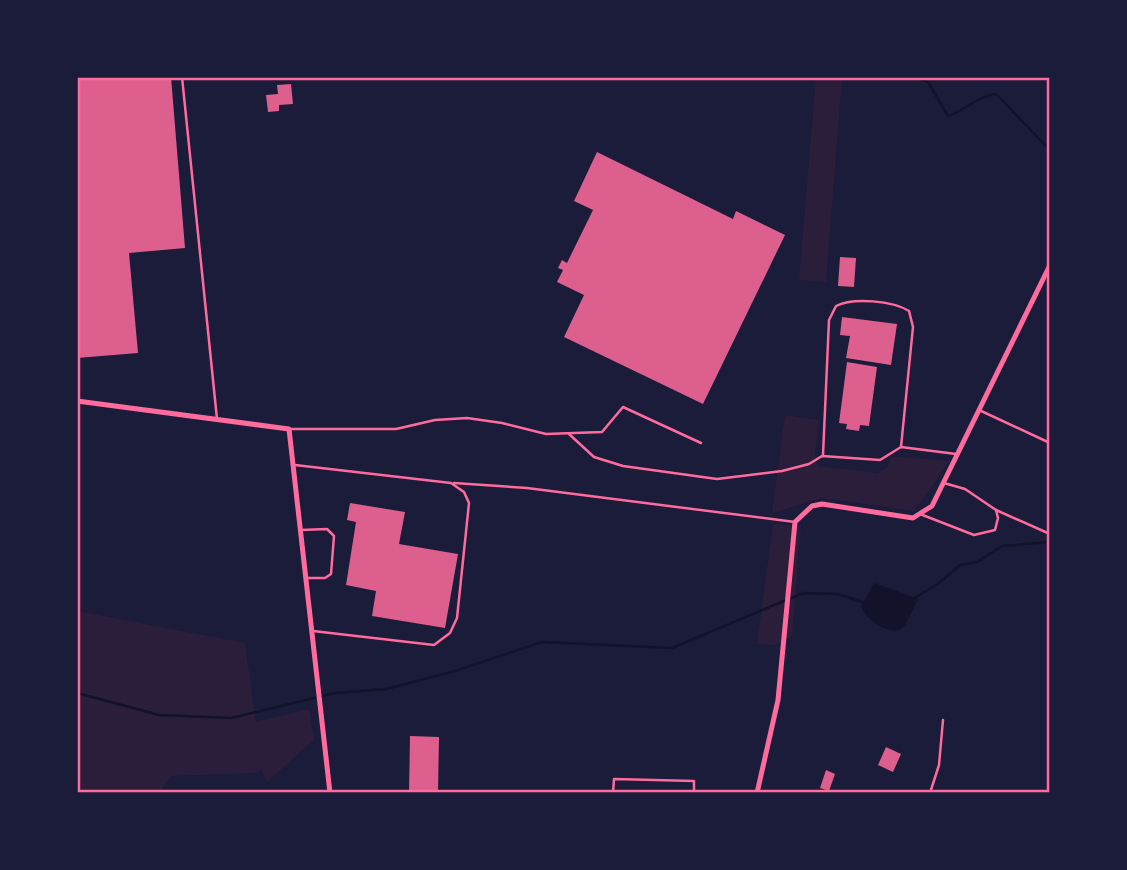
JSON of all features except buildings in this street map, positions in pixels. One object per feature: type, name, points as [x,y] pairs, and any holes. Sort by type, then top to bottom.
[{"type":"street","points":[[757,793],[778,700],[795,522],[812,506],[822,504],[913,519],[932,506],[1050,265]]},
{"type":"street","points":[[77,401],[289,429],[330,793]]},
{"type":"lane","points":[[182,77],[217,419]]},
{"type":"lane","points":[[822,456],[830,320],[836,306],[845,301],[901,306],[909,311],[913,327],[901,447]]},
{"type":"lane","points":[[289,429],[396,429],[435,420],[467,418],[546,434],[602,432],[623,407],[701,443]]},
{"type":"lane","points":[[979,410],[1050,443]]},
{"type":"lane","points":[[569,434],[594,457],[623,466],[717,479],[782,471],[809,464],[822,456],[880,460],[901,447],[958,454]]},
{"type":"lane","points":[[293,464],[452,483],[527,488],[795,522]]},
{"type":"lane","points":[[313,631],[434,645],[450,633],[457,618],[469,503],[464,492],[452,483]]},
{"type":"lane","points":[[943,483],[965,489],[996,510],[1050,534]]},
{"type":"lane","points":[[920,514],[974,535],[995,530],[998,518],[996,510]]},
{"type":"lane","points":[[301,530],[327,529],[334,536],[331,575],[325,579],[306,578]]},
{"type":"lane","points":[[930,793],[939,765],[943,720]]},
{"type":"lane","points":[[613,793],[614,779],[694,781],[694,793]]},
{"type":"shaded area","points":[[816,77],[842,77],[826,282],[799,280]]},
{"type":"shaded area","points":[[785,415],[819,420],[815,453],[817,466],[877,473],[888,467],[890,456],[950,461],[914,511],[822,498],[772,513]]},
{"type":"shaded area","points":[[773,524],[801,525],[792,636],[775,645],[757,644]]},
{"type":"shaded area","points":[[874,583],[918,599],[905,625],[899,630],[877,624],[861,607]]},
{"type":"shaded area","points":[[77,611],[245,643],[256,722],[309,709],[314,740],[267,782],[261,769],[258,773],[171,776],[160,793],[84,793],[77,781]]},
{"type":"waterway","points":[[917,77],[928,82],[948,116],[983,97],[996,94],[1050,150]]},
{"type":"waterway","points":[[914,598],[938,584],[960,565],[977,562],[1002,546],[1050,542]]},
{"type":"waterway","points":[[77,693],[159,715],[231,718],[335,693],[386,689],[455,671],[542,642],[672,648],[803,593],[838,594],[862,602]]}]
